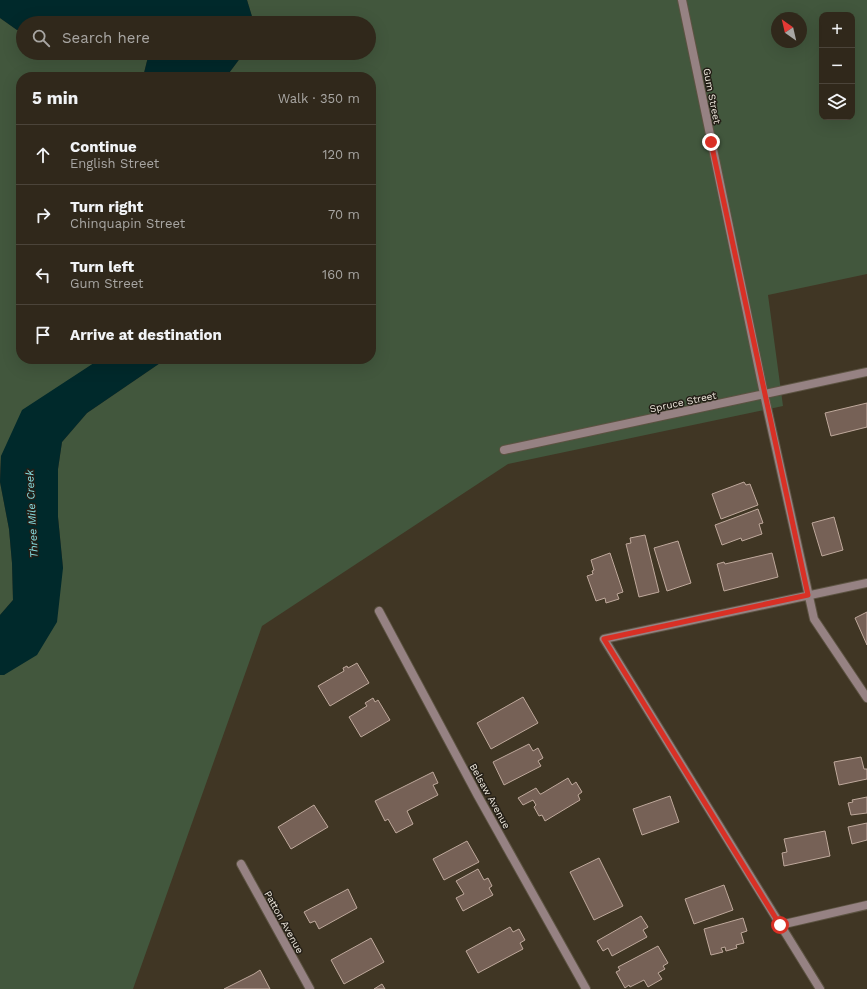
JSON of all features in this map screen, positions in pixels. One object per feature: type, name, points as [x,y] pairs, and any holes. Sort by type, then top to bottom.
[{"type":"street","name":"Gum Street","points":[[682,0],[764,394],[814,619],[867,698]]},
{"type":"street","name":"Spruce Street","points":[[504,450],[867,372]]},
{"type":"street","points":[[820,989],[604,639],[867,583]]},
{"type":"street","name":"Belsaw Avenue","points":[[379,612],[478,796],[586,989]]},
{"type":"street","name":"Patton Avenue","points":[[241,864],[310,989]]},
{"type":"street","points":[[780,925],[867,905]]},
{"type":"green space","points":[[247,0],[867,0],[867,274],[768,295],[783,406],[508,464],[262,626],[133,989],[0,989],[0,675],[4,675],[63,568],[58,517],[58,469],[62,442],[87,413],[159,364],[376,364],[376,72],[230,72],[239,60],[376,60],[376,16],[252,16]]},
{"type":"green space","points":[[0,18],[16,29],[16,60],[147,60],[144,72],[16,72],[16,364],[93,364],[86,369],[1,456],[0,475]]},
{"type":"green space","points":[[0,482],[9,529],[13,600],[0,615]]},
{"type":"water","points":[[0,0],[247,0],[252,16],[16,16],[16,29],[0,18]]},
{"type":"water","points":[[147,60],[239,60],[230,72],[144,72]]},
{"type":"water","name":"Three Mile Creek","points":[[92,364],[159,364],[87,413],[62,442],[58,469],[58,517],[63,568],[57,622],[37,655],[4,675],[0,675],[0,615],[13,600],[9,529],[0,482],[1,456],[22,410]]},
{"type":"building","points":[[867,403],[867,427],[831,436],[825,413]]},
{"type":"building","points":[[744,482],[746,485],[750,484],[758,505],[721,519],[712,494]]},
{"type":"building","points":[[758,509],[763,523],[759,524],[762,534],[742,541],[741,538],[722,545],[715,525]]},
{"type":"building","points":[[834,517],[843,550],[822,556],[812,523]]},
{"type":"building","points":[[645,535],[659,592],[639,597],[626,544],[631,543],[630,538]]},
{"type":"building","points":[[678,541],[691,583],[667,591],[654,548]]},
{"type":"building","points":[[610,553],[623,592],[617,594],[619,599],[606,603],[605,598],[596,601],[587,576],[593,574],[592,571],[594,570],[591,560]]},
{"type":"building","points":[[772,553],[778,577],[724,591],[717,564],[724,562],[725,564]]},
{"type":"building","points":[[867,612],[867,645],[855,618]]},
{"type":"building","points":[[357,663],[369,683],[330,706],[318,686],[344,671],[343,668],[347,666],[348,668]]},
{"type":"building","points":[[523,697],[538,723],[491,749],[477,723]]},
{"type":"building","points":[[373,698],[375,702],[378,700],[390,720],[361,737],[349,717],[367,706],[365,703]]},
{"type":"building","points":[[529,744],[533,751],[538,748],[543,758],[538,761],[541,766],[504,785],[493,762]]},
{"type":"building","points":[[861,757],[864,769],[867,769],[867,779],[839,785],[834,762]]},
{"type":"building","points":[[433,772],[438,783],[433,785],[438,795],[407,811],[413,824],[396,833],[388,819],[385,821],[375,801]]},
{"type":"building","points":[[568,778],[572,785],[576,782],[582,792],[578,795],[580,800],[545,821],[542,815],[539,816],[534,807],[536,805],[533,800],[523,805],[518,798],[536,788],[541,794]]},
{"type":"building","points":[[670,796],[679,822],[642,835],[633,809]]},
{"type":"building","points":[[867,797],[867,813],[851,815],[848,803],[853,802],[852,800]]},
{"type":"building","points":[[314,805],[328,827],[291,849],[278,827]]},
{"type":"building","points":[[867,823],[867,840],[852,844],[848,827]]},
{"type":"building","points":[[825,831],[830,856],[784,866],[782,853],[787,852],[784,839]]},
{"type":"building","points":[[467,841],[479,862],[444,880],[433,859]]},
{"type":"building","points":[[599,858],[623,906],[594,920],[570,872]]},
{"type":"building","points":[[478,869],[484,880],[488,878],[492,886],[489,888],[493,895],[463,911],[456,898],[464,894],[456,881]]},
{"type":"building","points":[[724,885],[733,910],[694,924],[685,899]]},
{"type":"building","points":[[348,889],[357,908],[319,929],[315,921],[310,923],[304,912]]},
{"type":"building","points":[[641,916],[648,927],[643,930],[647,937],[612,956],[608,948],[603,951],[597,941]]},
{"type":"building","points":[[743,918],[747,931],[741,933],[744,943],[736,945],[737,948],[726,951],[725,947],[721,948],[723,952],[711,955],[704,929]]},
{"type":"building","points":[[510,927],[513,932],[519,929],[525,940],[520,943],[523,949],[478,973],[466,951]]},
{"type":"building","points":[[371,938],[384,962],[344,984],[331,960]]},
{"type":"building","points":[[658,946],[668,963],[663,966],[665,969],[658,973],[662,979],[648,987],[644,980],[630,987],[629,985],[625,988],[616,972],[620,970],[618,967]]},
{"type":"building","points":[[260,970],[270,989],[224,989],[254,974]]},
{"type":"building","points":[[382,984],[385,989],[374,989]]},
{"type":"route","points":[[711,142],[808,595],[604,639],[780,925]]}]
